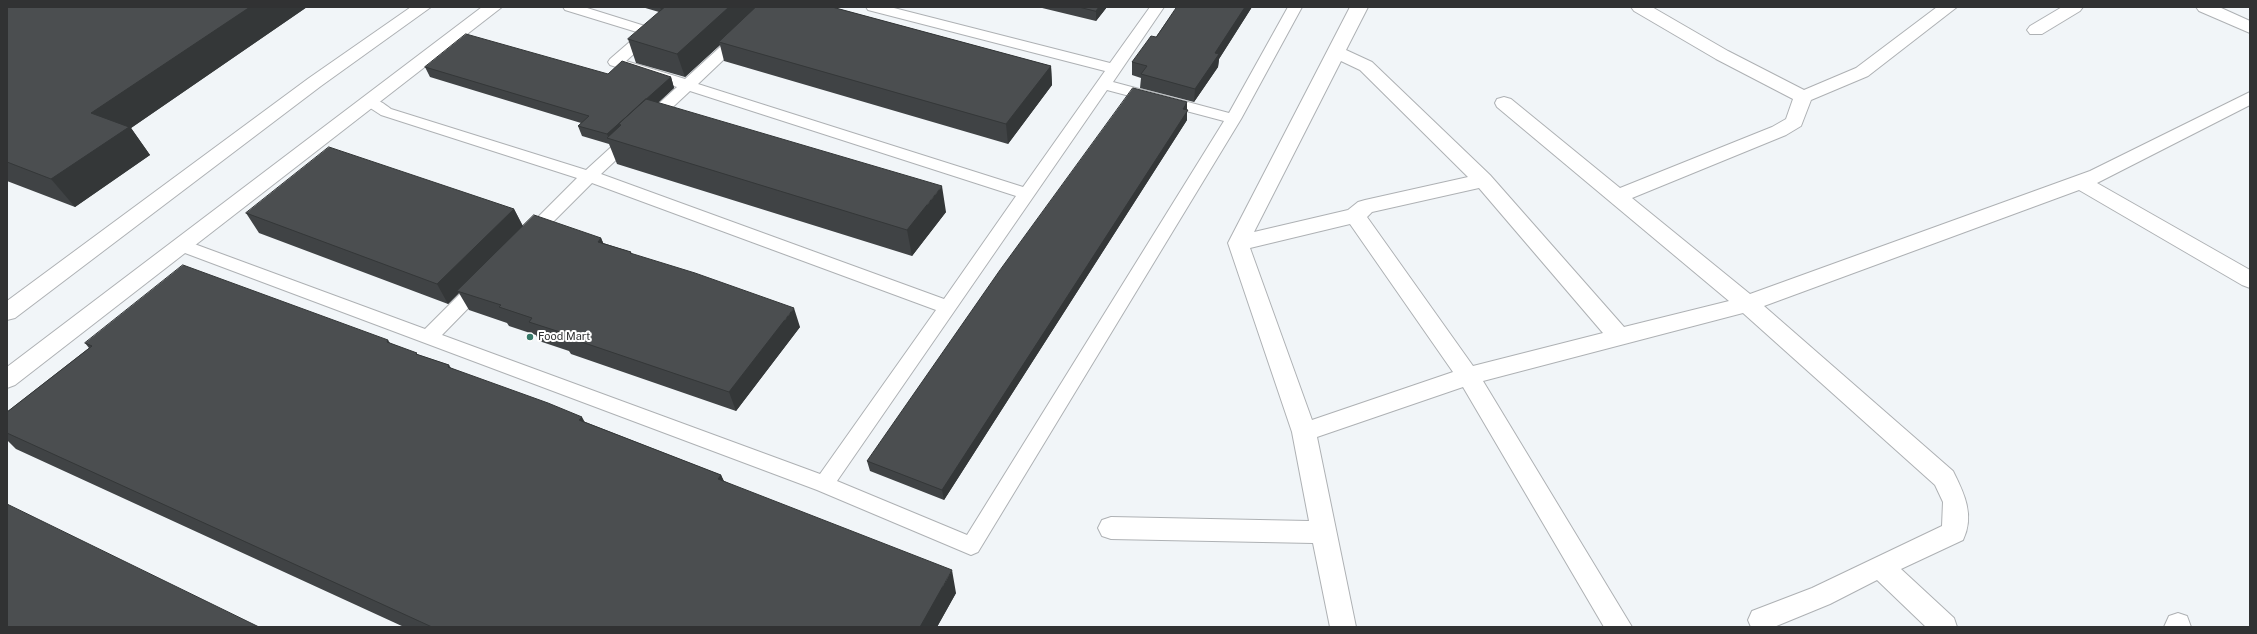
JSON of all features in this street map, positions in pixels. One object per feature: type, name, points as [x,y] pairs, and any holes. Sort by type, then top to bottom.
[{"type":"street","points":[[9,307],[251,129],[422,7]]},
{"type":"street","points":[[7,379],[183,246],[493,7]]},
{"type":"street","points":[[1343,627],[1304,432],[1238,243],[1359,7]]},
{"type":"street","points":[[1640,7],[1722,55],[1804,97]]},
{"type":"street","points":[[1617,198],[1779,131],[1794,122],[1804,97],[1862,72],[1948,7]]},
{"type":"street","points":[[2036,30],[2074,7]]},
{"type":"street","points":[[2205,7],[2250,28]]},
{"type":"street","points":[[1336,52],[1366,66],[1483,180],[1620,337]]},
{"type":"street","points":[[1304,432],[1468,376],[1747,304],[2096,176],[2250,98]]},
{"type":"street","points":[[1504,103],[1747,304],[1944,478],[1956,502],[1954,532],[1758,625]]},
{"type":"street","points":[[1238,243],[1355,216],[1365,207],[1483,180]]},
{"type":"street","points":[[2080,182],[2250,280]]},
{"type":"street","points":[[1355,216],[1468,376],[1619,627]]},
{"type":"street","points":[[1111,528],[1324,532]]},
{"type":"street","points":[[1880,566],[1944,627]]},
{"type":"lane","points":[[570,7],[650,32]]},
{"type":"lane","points":[[679,7],[615,62],[686,87],[1027,194]]},
{"type":"lane","points":[[517,248],[589,176],[772,7]]},
{"type":"lane","points":[[873,7],[1114,69]]},
{"type":"lane","points":[[824,484],[1157,7]]},
{"type":"lane","points":[[183,246],[429,336],[824,484],[971,546],[1233,119],[1296,7]]},
{"type":"lane","points":[[1104,84],[1233,119]]},
{"type":"lane","points":[[369,102],[386,112],[589,176],[947,308]]},
{"type":"lane","points":[[429,336],[495,270]]},
{"type":"building","points":[[7,7],[250,7],[91,113],[129,127],[51,179],[7,162]]},
{"type":"building","points":[[665,7],[729,7],[677,54],[628,39]]},
{"type":"building","points":[[756,7],[832,7],[1051,66],[1006,124],[719,42]]},
{"type":"building","points":[[1079,7],[1099,7],[1096,11]]},
{"type":"building","points":[[1177,7],[1245,7],[1215,53],[1219,54],[1195,89],[1141,74],[1147,66],[1132,62],[1151,36],[1156,37]]},
{"type":"building","points":[[466,34],[608,74],[622,61],[671,77],[607,134],[578,126],[589,116],[425,67]]},
{"type":"building","points":[[1133,88],[1187,102],[1183,109],[1188,110],[942,490],[867,461],[1000,270]]},
{"type":"building","points":[[646,99],[942,186],[907,230],[607,138],[621,125],[619,124]]},
{"type":"building","points":[[329,147],[514,209],[437,284],[246,213]]},
{"type":"building","points":[[534,215],[601,238],[598,242],[695,273],[794,308],[729,392],[561,335],[563,333],[529,322],[532,318],[499,307],[501,305],[457,291]]},
{"type":"building","points":[[183,265],[388,340],[387,342],[417,353],[416,354],[449,365],[448,367],[548,403],[582,417],[579,420],[721,475],[718,479],[952,570],[920,627],[432,627],[7,433],[7,412],[92,346],[85,343]]},
{"type":"building","points":[[7,504],[259,627],[7,627]]},
{"type":"place","name":"Food Mart","points":[[530,337]]}]
